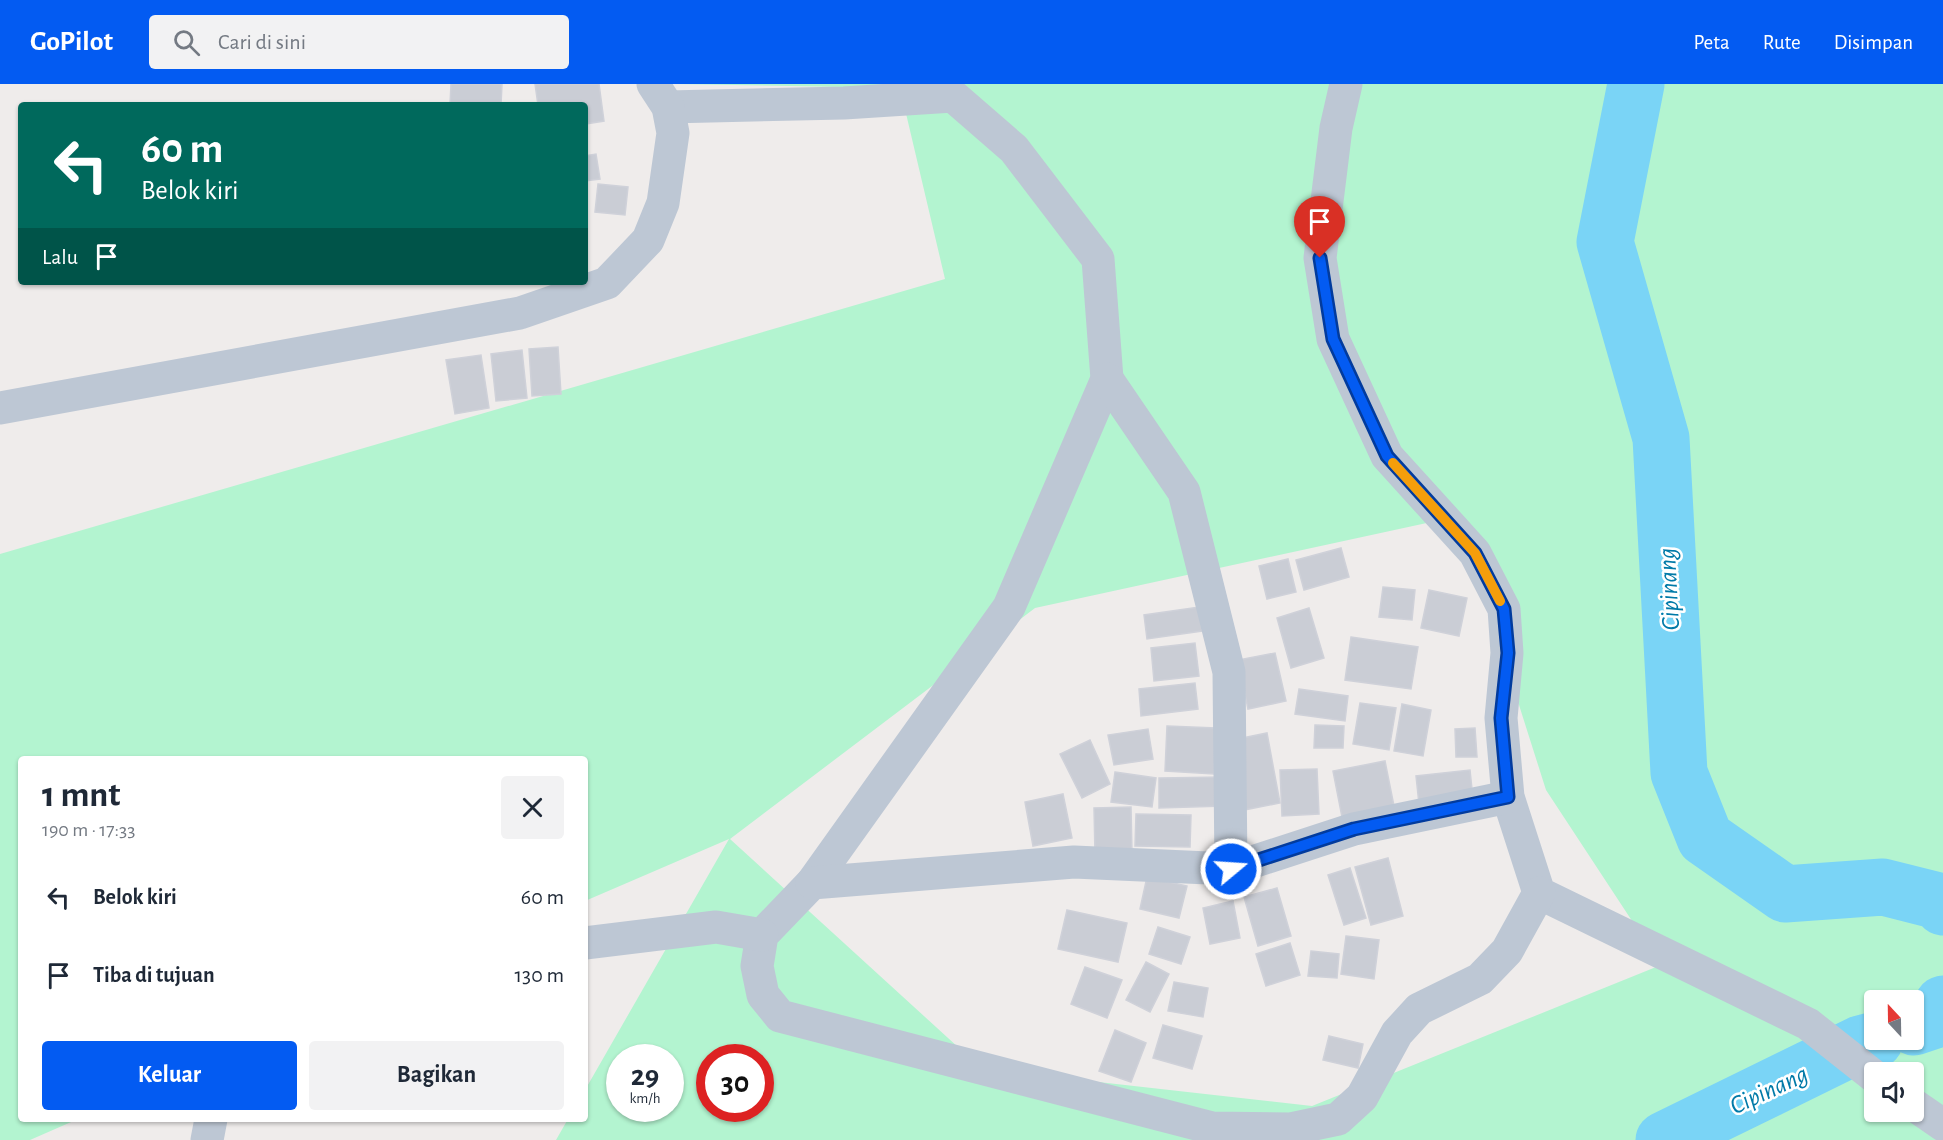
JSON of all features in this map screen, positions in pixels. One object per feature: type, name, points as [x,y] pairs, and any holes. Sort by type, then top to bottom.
[{"type":"street","points":[[1346,84],[1336,128],[1320,258],[1333,339],[1387,456],[1475,553],[1504,609],[1508,653],[1501,718],[1508,797],[1539,893],[1808,1024],[1864,1068]]},
{"type":"street","points":[[0,408],[520,313],[607,283],[648,240],[663,203],[673,133],[660,95],[844,104],[953,96],[1014,149],[1098,259],[1107,379],[1009,607],[812,883],[762,935],[757,966],[763,995],[780,1016],[1212,1128],[1291,1129],[1338,1119],[1362,1097],[1397,1034],[1419,1009],[1480,980],[1507,951],[1539,893]]},
{"type":"street","points":[[1107,379],[1184,492],[1229,672],[1231,869]]},
{"type":"street","points":[[812,883],[1074,862],[1231,869],[1354,829],[1508,797]]},
{"type":"street","points":[[588,943],[716,927],[762,935]]},
{"type":"street","points":[[1924,1112],[1943,1125]]},
{"type":"street","points":[[207,1140],[210,1122]]},
{"type":"green space","points":[[674,84],[1943,84],[1943,1140],[556,1140],[566,1122],[588,1122],[588,1085],[606,1053],[606,1122],[684,1122],[684,1044],[611,1044],[729,839],[588,900],[588,756],[18,756],[18,1122],[71,1122],[30,1140],[0,1140],[0,554],[945,279],[900,88]],"holes":[[[1459,516],[1546,790],[1661,965],[1312,1106],[982,1069],[730,839],[1035,608]]]},
{"type":"building","points":[[451,84],[502,84],[501,102],[450,102]]},
{"type":"building","points":[[535,84],[599,84],[604,121],[588,124],[588,102],[538,102]]},
{"type":"building","points":[[596,154],[600,179],[588,181],[588,155]]},
{"type":"building","points":[[598,184],[628,187],[625,215],[595,212]]},
{"type":"building","points":[[558,347],[561,394],[532,396],[529,349]]},
{"type":"building","points":[[522,350],[527,398],[496,401],[491,354]]},
{"type":"building","points":[[481,355],[489,408],[455,414],[446,360]]},
{"type":"building","points":[[1341,548],[1349,577],[1304,590],[1296,560]]},
{"type":"building","points":[[1288,559],[1296,592],[1267,599],[1259,566]]},
{"type":"building","points":[[1383,587],[1415,590],[1412,620],[1379,617]]},
{"type":"building","points":[[1429,590],[1467,598],[1459,636],[1421,628]]},
{"type":"building","points":[[1199,607],[1202,631],[1147,639],[1144,615]]},
{"type":"building","points":[[1309,608],[1324,658],[1291,668],[1277,618]]},
{"type":"building","points":[[1351,637],[1418,647],[1411,689],[1345,680]]},
{"type":"building","points":[[1195,643],[1199,676],[1154,681],[1151,648]]},
{"type":"building","points":[[1275,653],[1286,701],[1248,709],[1238,660]]},
{"type":"building","points":[[1195,683],[1198,709],[1141,716],[1139,689]]},
{"type":"building","points":[[1299,689],[1348,696],[1345,721],[1295,714]]},
{"type":"building","points":[[1360,703],[1396,708],[1389,750],[1353,744]]},
{"type":"building","points":[[1402,704],[1431,710],[1423,756],[1394,751]]},
{"type":"building","points":[[1315,725],[1344,726],[1343,748],[1314,748]]},
{"type":"building","points":[[1167,726],[1216,728],[1214,774],[1165,771]]},
{"type":"building","points":[[1475,728],[1477,757],[1456,757],[1455,729]]},
{"type":"building","points":[[1148,729],[1153,759],[1114,765],[1108,735]]},
{"type":"building","points":[[1267,733],[1280,803],[1244,810],[1232,740]]},
{"type":"building","points":[[1090,740],[1110,784],[1082,798],[1060,754]]},
{"type":"building","points":[[1385,761],[1395,811],[1343,822],[1333,771]]},
{"type":"building","points":[[1317,769],[1319,814],[1282,816],[1280,770]]},
{"type":"building","points":[[1470,770],[1473,799],[1419,804],[1416,776]]},
{"type":"building","points":[[1115,772],[1156,778],[1152,807],[1111,802]]},
{"type":"building","points":[[1223,777],[1224,806],[1159,808],[1159,778]]},
{"type":"building","points":[[1063,794],[1072,838],[1033,846],[1025,802]]},
{"type":"building","points":[[1131,807],[1132,853],[1095,854],[1094,808]]},
{"type":"building","points":[[1136,814],[1191,815],[1190,847],[1135,846]]},
{"type":"building","points":[[1388,858],[1403,916],[1371,925],[1355,867]]},
{"type":"building","points":[[1350,868],[1366,918],[1344,925],[1328,875]]},
{"type":"building","points":[[1147,877],[1187,886],[1179,918],[1140,909]]},
{"type":"building","points":[[1277,888],[1291,936],[1258,946],[1244,897]]},
{"type":"building","points":[[1233,901],[1240,938],[1210,944],[1203,908]]},
{"type":"building","points":[[1067,910],[1127,923],[1118,962],[1058,949]]},
{"type":"building","points":[[1158,927],[1190,937],[1181,964],[1149,954]]},
{"type":"building","points":[[1346,936],[1379,940],[1374,979],[1341,974]]},
{"type":"building","points":[[1290,943],[1300,975],[1266,986],[1256,954]]},
{"type":"building","points":[[1311,951],[1339,954],[1337,978],[1308,976]]},
{"type":"building","points":[[1146,962],[1169,974],[1150,1012],[1126,1000]]},
{"type":"building","points":[[1085,967],[1122,980],[1107,1018],[1071,1004]]},
{"type":"building","points":[[1174,982],[1208,988],[1203,1017],[1168,1011]]},
{"type":"building","points":[[1163,1025],[1202,1036],[1192,1069],[1153,1058]]},
{"type":"building","points":[[1115,1030],[1146,1043],[1131,1082],[1099,1071]]},
{"type":"building","points":[[1329,1036],[1363,1044],[1358,1068],[1323,1060]]},
{"type":"waterway","name":"Cipinang","points":[[1636,84],[1605,242],[1661,438],[1679,773],[1705,838],[1785,894],[1883,887],[1938,901],[1943,907]]},
{"type":"waterway","name":"Cipinang","points":[[1924,1024],[1932,1021],[1943,1004]]},
{"type":"waterway","name":"Cipinang","points":[[1664,1140],[1864,1043]]},
{"type":"slow traffic","points":[[1393,463],[1475,553],[1500,601]]},
{"type":"route","points":[[1231,869],[1354,829],[1508,797],[1501,718],[1508,653],[1504,609],[1475,553],[1387,456],[1333,339],[1320,258]]}]
